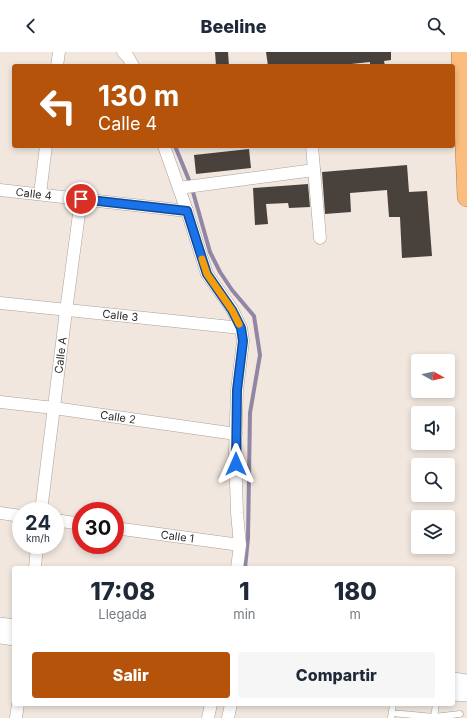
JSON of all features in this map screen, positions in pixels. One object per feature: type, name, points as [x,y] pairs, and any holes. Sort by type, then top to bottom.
[{"type":"highway","points":[[461,52],[467,197]]},
{"type":"street","points":[[57,64],[59,52]]},
{"type":"street","points":[[40,194],[46,148]]},
{"type":"street","points":[[165,148],[207,274],[232,310],[241,328],[243,341],[237,390],[236,434],[236,476],[240,545],[237,566]]},
{"type":"street","points":[[312,148],[320,238]]},
{"type":"street","points":[[179,188],[314,170]]},
{"type":"street","name":"Calle 4","points":[[0,190],[187,211]]},
{"type":"street","name":"Calle A","points":[[42,502],[81,199]]},
{"type":"street","name":"Calle 3","points":[[0,303],[241,328]]},
{"type":"street","name":"Calle 2","points":[[0,402],[54,408],[236,434]]},
{"type":"street","points":[[0,513],[12,515]]},
{"type":"street","name":"Calle 1","points":[[124,529],[240,545]]},
{"type":"street","points":[[35,566],[36,554]]},
{"type":"street","points":[[0,625],[12,627]]},
{"type":"street","points":[[0,636],[12,638]]},
{"type":"street","points":[[455,680],[467,682]]},
{"type":"street","points":[[455,693],[467,694]]},
{"type":"street","points":[[16,718],[18,706]]},
{"type":"street","points":[[208,718],[211,706]]},
{"type":"street","points":[[228,718],[231,706]]},
{"type":"lane","points":[[434,717],[436,706]]},
{"type":"lane","points":[[392,715],[434,717],[458,716],[467,712]]},
{"type":"building","points":[[215,52],[228,52],[229,64],[216,64]]},
{"type":"building","points":[[266,52],[391,52],[391,60],[384,61],[385,64],[370,64],[370,62],[351,64],[268,64]]},
{"type":"building","points":[[249,149],[251,168],[196,174],[194,155]]},
{"type":"building","points":[[407,165],[409,192],[427,191],[432,256],[402,258],[400,217],[389,217],[387,190],[350,193],[351,212],[325,214],[322,172]]},
{"type":"building","points":[[308,184],[310,207],[289,208],[288,203],[266,204],[268,224],[255,225],[253,188]]},
{"type":"waterway","points":[[176,148],[191,185],[210,252],[220,272],[232,290],[254,316],[260,355],[250,413],[248,538],[245,566]]},
{"type":"slow traffic","points":[[202,259],[207,274],[232,310],[239,324]]},
{"type":"route","points":[[81,199],[187,211],[207,274],[232,310],[241,328],[243,341],[237,390],[236,464]]}]
